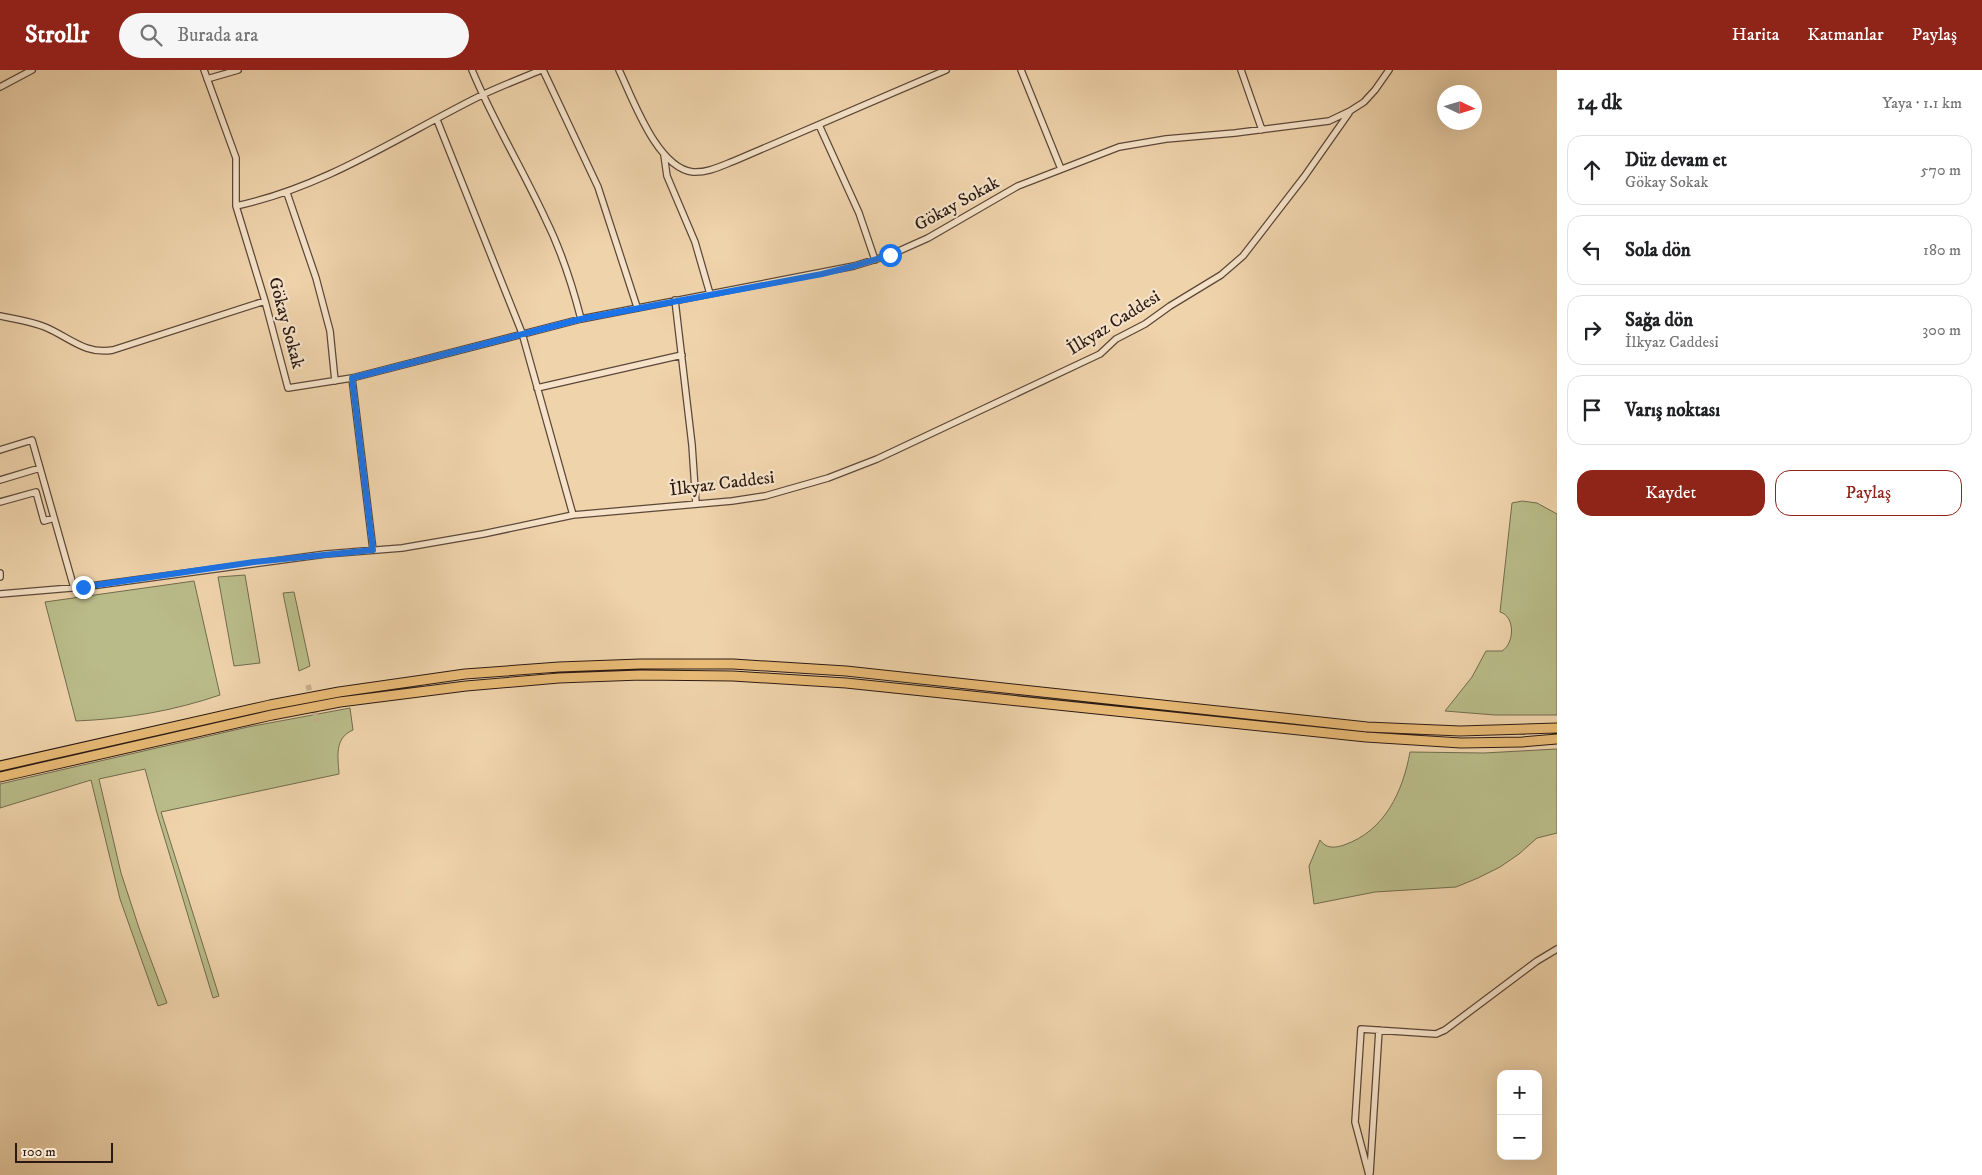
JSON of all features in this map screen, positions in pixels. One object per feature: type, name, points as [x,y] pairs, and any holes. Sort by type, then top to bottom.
[{"type":"highway","points":[[0,766],[270,705],[339,692],[465,674],[559,667],[640,664],[733,664],[846,672],[1367,727],[1460,731],[1557,728]]},
{"type":"highway","points":[[0,777],[272,715],[340,702],[466,686],[559,678],[641,675],[733,676],[846,682],[1366,737],[1461,743],[1522,742],[1557,739]]},
{"type":"street","points":[[0,87],[32,70]]},
{"type":"street","name":"Gökay Sokak","points":[[204,70],[236,158],[236,206],[265,301],[288,388],[352,378],[581,319],[637,307],[822,274],[875,260],[928,238],[1018,186],[1119,147],[1166,138],[1322,123],[1350,111],[1370,96],[1389,70]]},
{"type":"street","points":[[207,79],[238,70]]},
{"type":"street","points":[[472,70],[482,95],[552,234],[570,282],[581,319]]},
{"type":"street","points":[[236,206],[287,192],[323,178],[482,95],[542,70],[598,186],[637,307]]},
{"type":"street","points":[[619,70],[642,118],[664,155],[682,169],[691,172],[702,172],[734,161],[946,70]]},
{"type":"street","points":[[1021,70],[1061,169]]},
{"type":"street","points":[[1241,70],[1262,130]]},
{"type":"street","name":"İlkyaz Caddesi","points":[[0,594],[74,588],[254,562],[402,548],[573,515],[765,496],[845,472],[893,452],[1100,354],[1116,339],[1145,324],[1170,306],[1221,275],[1243,256],[1304,177],[1350,111]]},
{"type":"street","points":[[437,120],[522,333],[573,515]]},
{"type":"street","points":[[819,125],[858,212],[875,260]]},
{"type":"street","points":[[664,155],[667,176],[695,242],[710,294]]},
{"type":"street","points":[[287,192],[316,278],[330,331],[335,381]]},
{"type":"street","points":[[675,300],[692,446],[696,504]]},
{"type":"street","points":[[0,316],[38,324],[83,348],[101,351],[113,350],[265,301]]},
{"type":"street","points":[[537,388],[682,355]]},
{"type":"street","points":[[352,378],[373,550]]},
{"type":"street","points":[[0,450],[32,440],[74,588]]},
{"type":"street","points":[[0,480],[40,468]]},
{"type":"street","points":[[0,502],[36,492],[44,521],[54,518]]},
{"type":"street","points":[[1370,1175],[1355,1122],[1361,1029],[1436,1034],[1445,1030],[1537,961],[1557,949]]},
{"type":"street","points":[[1370,1175],[1379,1030]]},
{"type":"green space","points":[[1522,501],[1537,503],[1557,514],[1557,715],[1495,715],[1445,711],[1472,677],[1486,651],[1502,651],[1509,642],[1512,630],[1511,624],[1505,614],[1500,612],[1512,503]]},
{"type":"green space","points":[[245,575],[260,663],[234,666],[218,577]]},
{"type":"green space","points":[[194,581],[220,695],[185,706],[149,713],[76,721],[45,602]]},
{"type":"green space","points":[[294,592],[310,666],[299,671],[283,593]]},
{"type":"green space","points":[[350,708],[353,730],[343,738],[338,749],[339,774],[161,812],[219,996],[213,998],[145,769],[99,779],[121,873],[167,1003],[158,1006],[120,899],[91,780],[0,808],[0,784],[248,727]]},
{"type":"green space","points":[[1557,749],[1557,833],[1537,838],[1500,867],[1456,887],[1375,892],[1314,904],[1309,866],[1320,840],[1328,846],[1337,847],[1358,839],[1371,830],[1390,808],[1397,795],[1410,752],[1484,753]]},
{"type":"tunnel","points":[[308,685],[317,721]]},
{"type":"route","points":[[83,587],[254,562],[373,550],[352,378],[581,319],[637,307],[822,274],[890,255]]}]
